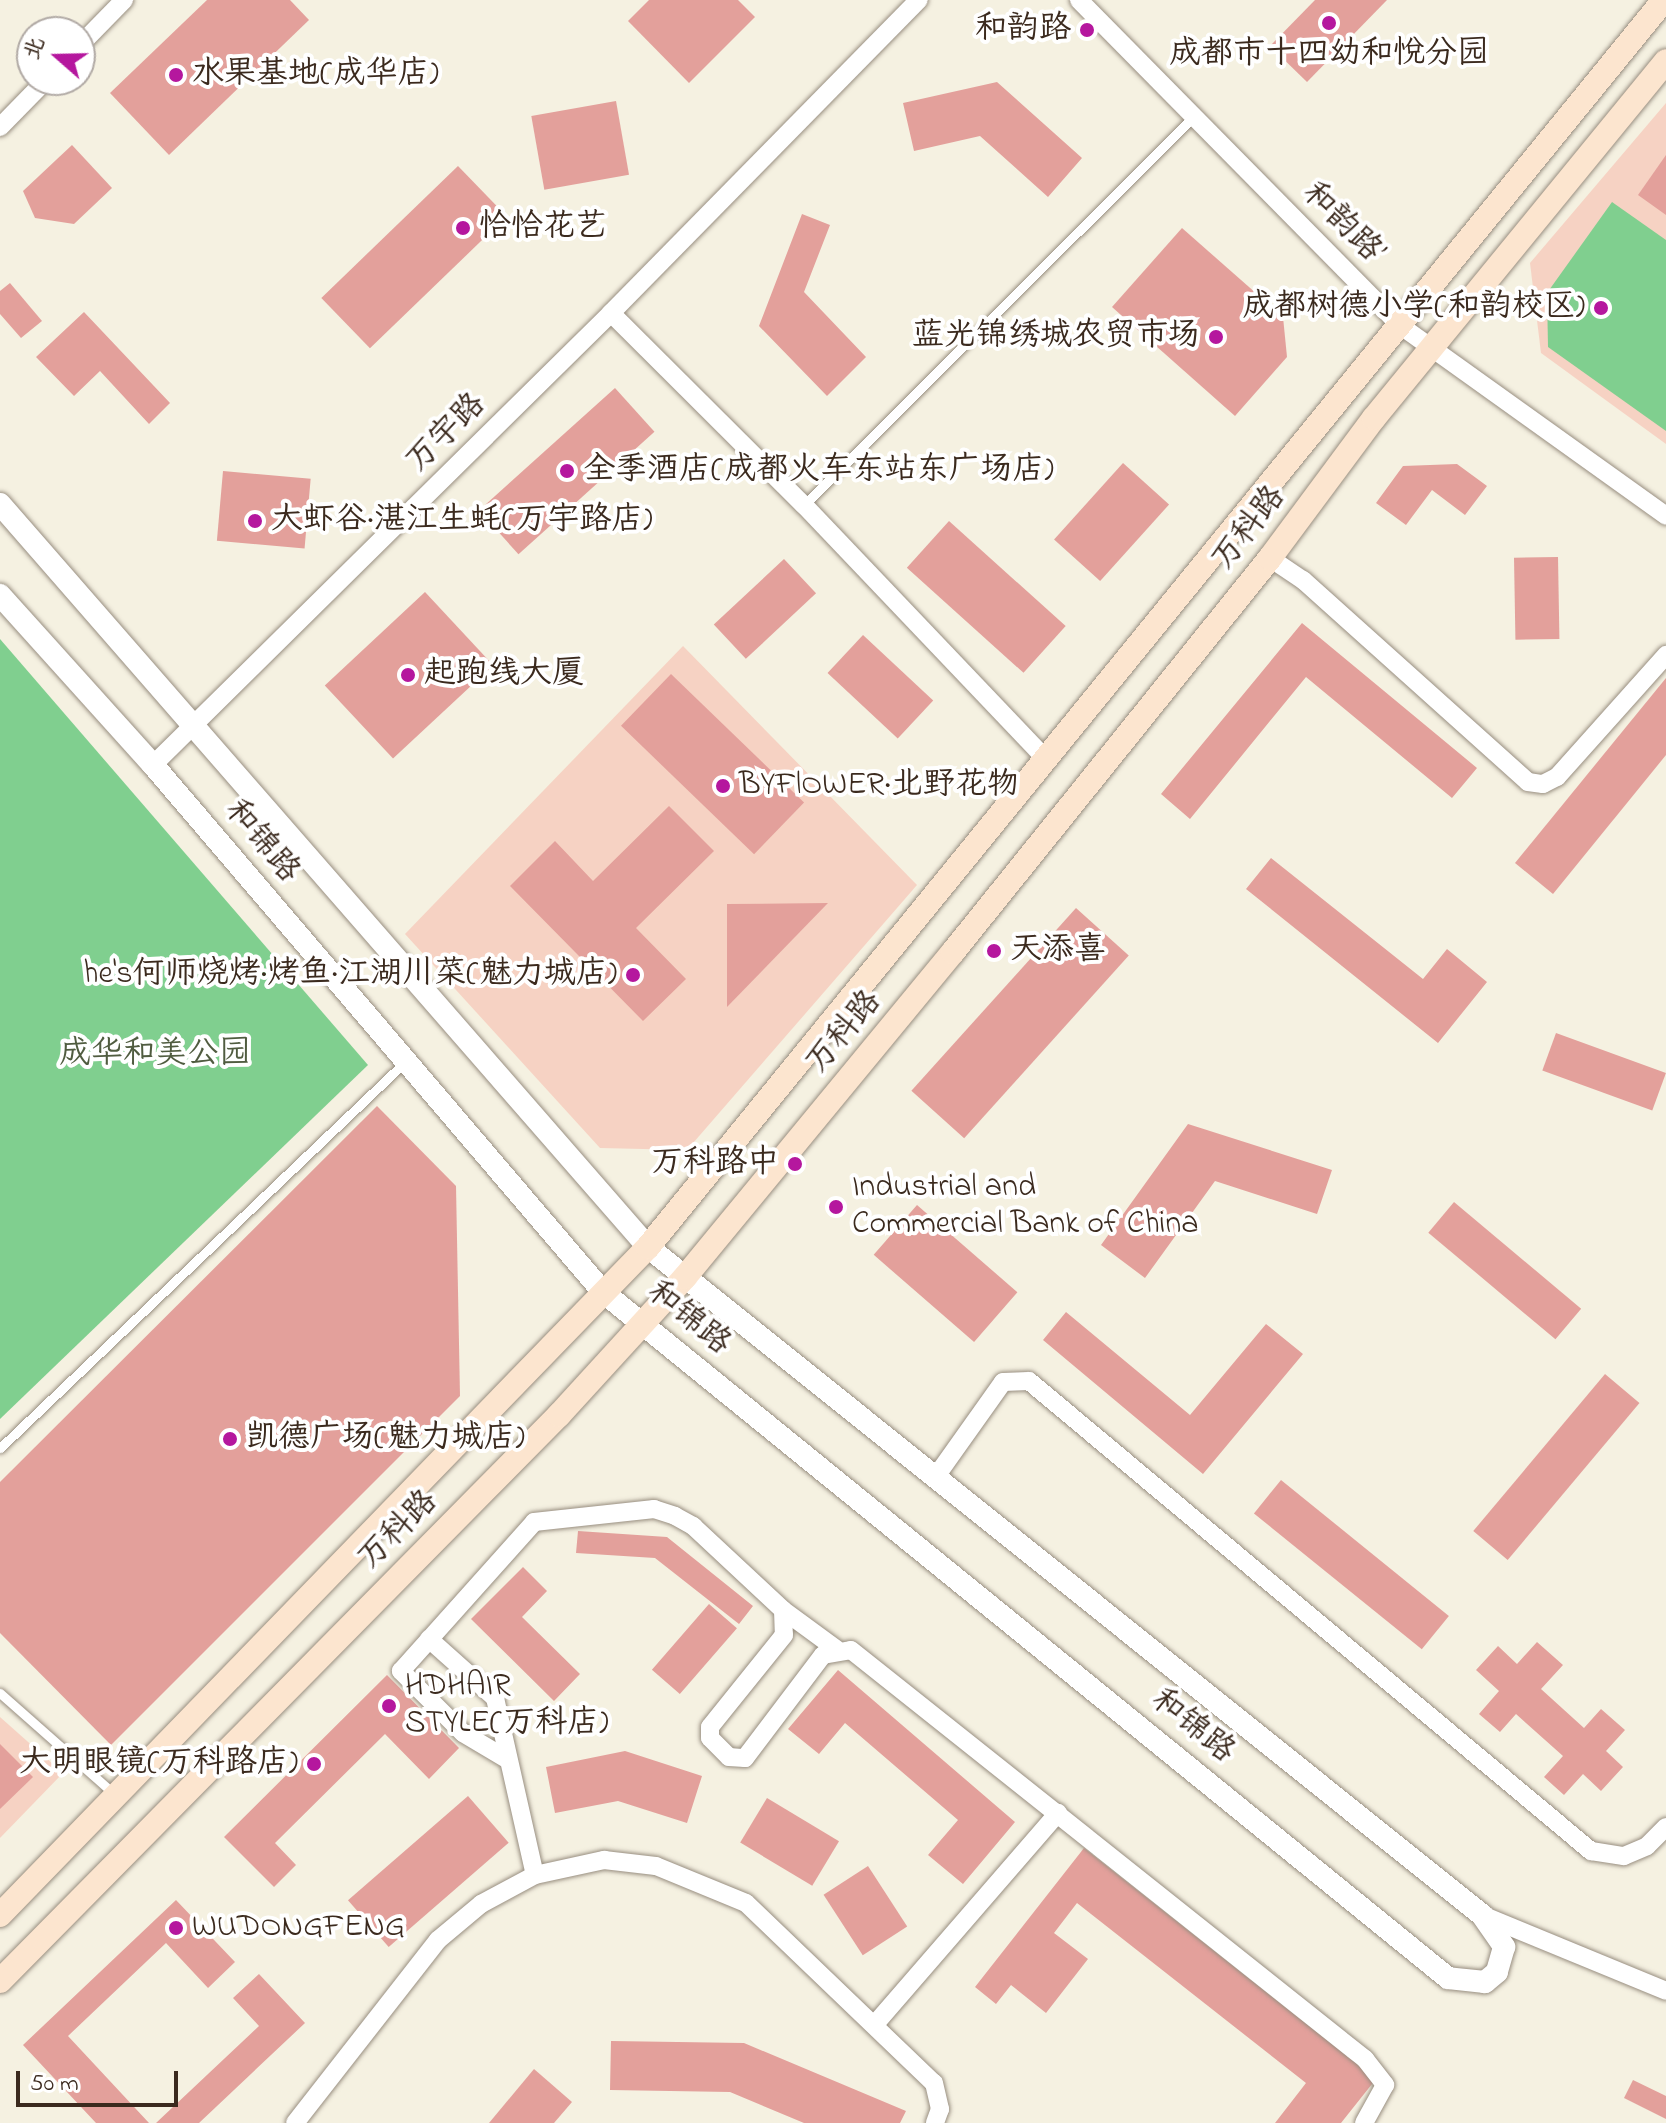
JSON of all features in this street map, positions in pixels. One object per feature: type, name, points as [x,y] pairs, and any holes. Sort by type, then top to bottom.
[{"type":"main road","name":"万科路","points":[[0,1915],[648,1247],[1664,0]]},
{"type":"main road","name":"万科路","points":[[0,1981],[559,1415],[685,1277],[1270,558],[1432,348],[1666,61]]},
{"type":"street","points":[[96,29],[124,0]]},
{"type":"street","name":"万宇路","points":[[611,313],[903,0]]},
{"type":"street","name":"万宇路","points":[[153,765],[196,726],[611,313],[919,0]]},
{"type":"street","name":"和韵路’","points":[[1079,0],[1401,326],[1666,516]]},
{"type":"street","points":[[0,127],[30,96]]},
{"type":"street","points":[[611,313],[804,505],[1047,760]]},
{"type":"street","points":[[0,504],[648,1247],[937,1475],[1482,1915],[1666,1991]]},
{"type":"street","points":[[1270,558],[1303,580],[1528,782],[1543,784],[1557,777],[1666,655]]},
{"type":"street","name":"和锦路","points":[[0,595],[153,765],[603,1292],[1448,1978],[1485,1982],[1497,1972],[1504,1947],[1482,1915]]},
{"type":"street","points":[[937,1475],[1003,1382],[1029,1381],[1591,1851],[1624,1856],[1647,1846],[1666,1827]]},
{"type":"street","points":[[505,1758],[463,1733],[401,1671],[534,1522],[592,1513],[654,1509],[675,1516],[693,1526],[783,1610],[836,1649]]},
{"type":"street","points":[[783,1610],[784,1635],[710,1727],[710,1738],[729,1757],[745,1758],[823,1655],[836,1649],[851,1650],[1378,2071],[1385,2085],[1364,2123]]},
{"type":"street","points":[[429,1639],[495,1698],[505,1758],[535,1875]]},
{"type":"street","points":[[876,2023],[1058,1813]]},
{"type":"street","points":[[295,2123],[438,1940],[481,1904],[535,1875],[604,1860],[656,1866],[699,1880],[746,1903],[876,2023],[934,2083],[940,2109],[935,2123]]},
{"type":"lane","points":[[804,505],[1194,116]]},
{"type":"lane","points":[[0,1448],[406,1061]]},
{"type":"lane","points":[[0,1693],[116,1796]]},
{"type":"shaded area","name":"成都树德小学(和韵校区)","points":[[1666,103],[1666,444],[1541,353],[1530,263]]},
{"type":"shaded area","points":[[683,646],[917,885],[687,1150],[600,1148],[405,934]]},
{"type":"shaded area","points":[[0,1717],[63,1773],[0,1838]]},
{"type":"green space","name":"成都树德小学(和韵校区)","points":[[1612,202],[1666,240],[1666,431],[1548,347],[1547,293]]},
{"type":"green space","name":"成华和美公园","points":[[0,639],[368,1065],[0,1419]]},
{"type":"building","points":[[207,0],[290,0],[309,20],[169,155],[110,93]]},
{"type":"building","points":[[649,0],[738,0],[755,17],[689,83],[628,21]]},
{"type":"building","name":"成都市十四幼和悦分园","points":[[1315,0],[1387,0],[1307,82],[1270,46]]},
{"type":"building","points":[[997,82],[1082,158],[1048,197],[980,136],[914,151],[903,103]]},
{"type":"building","points":[[616,101],[629,175],[544,190],[531,116]]},
{"type":"building","points":[[72,145],[112,188],[74,224],[35,218],[23,191]]},
{"type":"building","points":[[1666,155],[1666,215],[1638,195]]},
{"type":"building","points":[[458,166],[507,216],[370,348],[321,298]]},
{"type":"building","points":[[802,214],[830,225],[804,292],[866,357],[827,396],[759,326]]},
{"type":"building","name":"蓝光锦绣城农贸市场","points":[[1182,228],[1283,317],[1287,357],[1235,416],[1112,307]]},
{"type":"building","points":[[10,283],[42,321],[21,338],[0,314],[0,291]]},
{"type":"building","points":[[84,312],[170,403],[149,424],[100,371],[74,396],[36,357]]},
{"type":"building","name":"全季酒店(成都火车东站东广场店)","points":[[615,388],[654,432],[518,554],[479,510]]},
{"type":"building","points":[[1123,463],[1169,504],[1100,581],[1054,540]]},
{"type":"building","points":[[1457,464],[1487,486],[1465,515],[1432,490],[1406,525],[1376,503],[1403,466]]},
{"type":"building","points":[[223,471],[311,479],[305,548],[217,541]]},
{"type":"building","points":[[949,521],[1066,626],[1024,673],[907,568]]},
{"type":"building","points":[[1558,557],[1559,639],[1515,640],[1514,558]]},
{"type":"building","points":[[784,559],[816,593],[746,659],[714,624]]},
{"type":"building","name":"起跑线大厦","points":[[425,592],[493,665],[393,759],[325,685]]},
{"type":"building","points":[[1302,623],[1477,768],[1452,798],[1306,677],[1190,819],[1161,794]]},
{"type":"building","points":[[863,635],[933,700],[898,739],[828,673]]},
{"type":"building","points":[[671,674],[804,803],[754,854],[621,726]]},
{"type":"building","points":[[1666,678],[1666,755],[1553,894],[1515,863]]},
{"type":"building","points":[[669,806],[714,851],[636,928],[686,979],[643,1021],[510,886],[555,841],[593,881]]},
{"type":"building","points":[[1271,858],[1423,979],[1447,949],[1487,982],[1438,1043],[1246,889]]},
{"type":"building","points":[[828,903],[727,1007],[727,904]]},
{"type":"building","points":[[1076,908],[1129,956],[964,1138],[911,1091]]},
{"type":"building","points":[[1556,1033],[1666,1073],[1652,1111],[1542,1071]]},
{"type":"building","name":"凯德广场(魅力城店)","points":[[377,1106],[456,1186],[460,1396],[111,1745],[0,1633],[0,1482]]},
{"type":"building","points":[[1188,1124],[1332,1170],[1317,1214],[1215,1181],[1145,1278],[1101,1245]]},
{"type":"building","points":[[1454,1202],[1581,1309],[1555,1339],[1428,1233]]},
{"type":"building","points":[[917,1205],[1017,1292],[974,1342],[874,1255]]},
{"type":"building","points":[[1066,1312],[1190,1415],[1266,1324],[1303,1354],[1203,1474],[1043,1340]]},
{"type":"building","points":[[1605,1374],[1639,1403],[1508,1560],[1473,1531]]},
{"type":"building","points":[[1281,1480],[1449,1616],[1422,1649],[1254,1513]]},
{"type":"building","points":[[578,1531],[667,1537],[753,1606],[739,1624],[655,1558],[576,1553]]},
{"type":"building","points":[[523,1567],[547,1591],[522,1617],[580,1674],[554,1701],[471,1619]]},
{"type":"building","points":[[709,1604],[737,1628],[680,1694],[652,1670]]},
{"type":"building","points":[[1537,1642],[1563,1665],[1541,1689],[1584,1728],[1601,1709],[1625,1730],[1606,1751],[1623,1767],[1601,1791],[1583,1774],[1564,1795],[1544,1777],[1563,1756],[1516,1714],[1500,1732],[1479,1714],[1499,1691],[1476,1670],[1498,1646],[1517,1664]]},
{"type":"building","points":[[838,1670],[1015,1822],[963,1884],[928,1855],[958,1820],[845,1723],[819,1754],[788,1729]]},
{"type":"building","points":[[387,1675],[459,1748],[429,1779],[385,1734],[275,1843],[296,1865],[274,1887],[224,1837]]},
{"type":"building","points":[[0,1744],[33,1777],[0,1809]]},
{"type":"building","points":[[625,1751],[702,1776],[687,1823],[618,1801],[555,1813],[546,1767]]},
{"type":"building","points":[[468,1796],[509,1843],[389,1947],[348,1900]]},
{"type":"building","points":[[767,1798],[839,1841],[812,1886],[740,1843]]},
{"type":"building","points":[[1084,1848],[1376,2079],[1341,2123],[1275,2123],[1306,2083],[1077,1903],[1054,1933],[1088,1959],[1046,2013],[1011,1985],[996,2004],[975,1987]]},
{"type":"building","points":[[868,1866],[907,1926],[863,1955],[824,1895]]},
{"type":"building","points":[[176,1900],[235,1962],[208,1988],[166,1943],[68,2036],[149,2123],[96,2123],[23,2045]]},
{"type":"building","points":[[259,1974],[305,2023],[199,2123],[156,2123],[259,2026],[233,1998]]},
{"type":"building","points":[[611,2041],[744,2043],[906,2111],[900,2123],[804,2123],[730,2092],[610,2090]]},
{"type":"building","points":[[534,2069],[572,2102],[554,2123],[489,2123]]},
{"type":"building","points":[[1633,2080],[1666,2096],[1666,2119],[1624,2098]]},
{"type":"place","name":"成都市十四幼和悦分园","points":[[1329,23]]},
{"type":"place","name":"和韵路","points":[[1087,30]]},
{"type":"place","name":"水果基地(成华店)","points":[[176,75]]},
{"type":"place","name":"恰恰花艺","points":[[463,228]]},
{"type":"place","name":"成都树德小学(和韵校区)","points":[[1601,308]]},
{"type":"place","name":"蓝光锦绣城农贸市场","points":[[1216,337]]},
{"type":"place","name":"全季酒店(成都火车东站东广场店)","points":[[567,471]]},
{"type":"place","name":"大虾谷·湛江生蚝(万宇路店)","points":[[255,521]]},
{"type":"place","name":"起跑线大厦","points":[[408,675]]},
{"type":"place","name":"BYFlOWER·北野花物","points":[[723,786]]},
{"type":"place","name":"天添喜","points":[[994,951]]},
{"type":"place","name":"he's何师烧烤·烤鱼·江湖川菜(魅力城店)","points":[[633,975]]},
{"type":"place","name":"万科路中","points":[[795,1164]]},
{"type":"place","name":"Industrial and Commercial Bank of China","points":[[836,1207]]},
{"type":"place","name":"凯德广场(魅力城店)","points":[[230,1439]]},
{"type":"place","name":"HDHAIR STYLE(万科店)","points":[[389,1706]]},
{"type":"place","name":"大明眼镜(万科路店)","points":[[314,1764]]},
{"type":"place","name":"WUDONGFENG","points":[[176,1928]]}]
